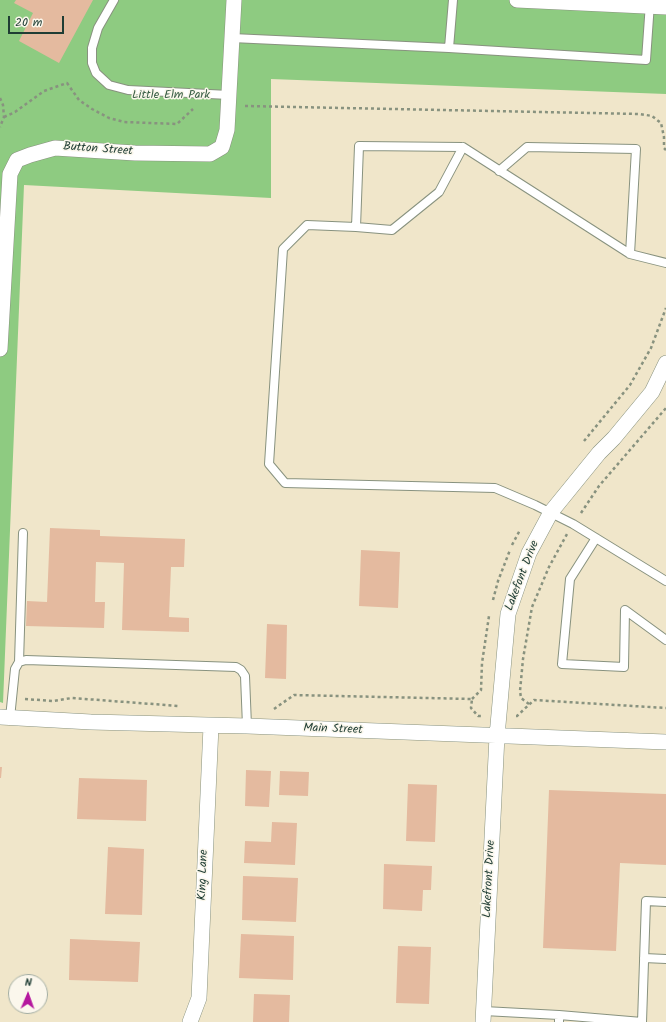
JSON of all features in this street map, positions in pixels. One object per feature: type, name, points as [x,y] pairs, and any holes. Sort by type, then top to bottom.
[{"type":"street","name":"Button Street","points":[[0,349],[3,228],[10,174],[17,160],[30,154],[55,148],[135,153],[210,154],[222,147],[227,130],[234,0]]},
{"type":"street","points":[[517,0],[650,3],[666,7]]},
{"type":"street","name":"Lakefont Drive","points":[[497,736],[508,614],[529,553],[551,512],[599,453],[614,438],[652,392],[666,363]]},
{"type":"street","name":"Main Street","points":[[5,717],[91,722],[246,726],[666,742]]},
{"type":"street","name":"King Lane","points":[[190,1022],[199,998],[210,726]]},
{"type":"street","name":"Lakefront Drive","points":[[484,1016],[497,736]]},
{"type":"lane","points":[[114,0],[98,28],[92,48],[92,63],[96,73],[109,85],[128,90],[229,95]]},
{"type":"lane","points":[[449,48],[453,0]]},
{"type":"lane","points":[[232,38],[449,48],[646,60],[650,3]]},
{"type":"lane","points":[[356,227],[359,146],[463,147],[630,254],[666,263]]},
{"type":"lane","points":[[463,147],[439,192],[392,230],[307,225],[283,249],[269,464],[285,483],[495,488],[551,512],[666,581]]},
{"type":"lane","points":[[499,171],[527,147],[636,149],[630,254]]},
{"type":"lane","points":[[5,717],[15,669],[19,662],[23,533]]},
{"type":"lane","points":[[596,538],[570,579],[562,664],[624,667],[625,610],[666,640]]},
{"type":"lane","points":[[19,662],[26,660],[236,667],[241,670],[245,676],[246,726]]},
{"type":"lane","points":[[642,1022],[646,901],[666,902]]},
{"type":"lane","points":[[644,958],[666,959]]},
{"type":"lane","points":[[484,1016],[647,1022]]},
{"type":"path","points":[[4,117],[14,112],[44,91],[67,83],[79,100],[92,109],[109,118],[124,122],[177,124],[193,109]]},
{"type":"path","points":[[0,98],[3,105],[4,117],[0,127]]},
{"type":"path","points":[[245,106],[640,114],[652,116],[661,123],[664,137],[664,148],[666,150]]},
{"type":"path","points":[[580,447],[630,385],[651,348],[666,308]]},
{"type":"path","points":[[272,710],[294,695],[472,699],[472,708],[478,716]]},
{"type":"path","points":[[28,700],[53,701],[72,698],[181,706]]},
{"type":"path","points":[[517,716],[534,700],[666,708]]},
{"type":"green space","name":"Little Elm Park","points":[[0,0],[666,0],[666,94],[271,79],[271,198],[24,185],[3,703],[0,702]]},
{"type":"building","points":[[16,0],[93,0],[59,63],[19,41],[33,13],[14,3]]},
{"type":"building","points":[[50,528],[100,530],[100,536],[185,539],[184,567],[171,567],[169,617],[189,618],[189,632],[122,630],[124,563],[96,562],[95,602],[105,602],[104,628],[26,626],[27,601],[47,602]]},
{"type":"building","points":[[361,550],[400,552],[398,608],[359,606]]},
{"type":"building","points":[[267,624],[287,625],[286,679],[265,678]]},
{"type":"building","points":[[0,767],[2,767],[1,778],[0,778]]},
{"type":"building","points":[[246,770],[271,771],[269,807],[245,806]]},
{"type":"building","points":[[280,771],[309,772],[308,796],[279,795]]},
{"type":"building","points":[[79,778],[147,780],[146,821],[77,819]]},
{"type":"building","points":[[408,784],[437,785],[435,842],[406,841]]},
{"type":"building","points":[[549,790],[666,794],[666,865],[620,863],[616,951],[543,948]]},
{"type":"building","points":[[272,822],[297,823],[295,865],[244,863],[245,841],[271,842]]},
{"type":"building","points":[[108,847],[144,849],[142,915],[105,914]]},
{"type":"building","points":[[384,864],[432,866],[431,890],[423,890],[422,911],[383,909]]},
{"type":"building","points":[[243,876],[298,878],[296,922],[242,920]]},
{"type":"building","points":[[241,934],[294,936],[293,980],[239,978]]},
{"type":"building","points":[[70,939],[140,942],[138,982],[69,980]]},
{"type":"building","points":[[398,946],[431,947],[429,1004],[396,1003]]},
{"type":"building","points":[[254,994],[290,995],[289,1022],[253,1022]]}]
